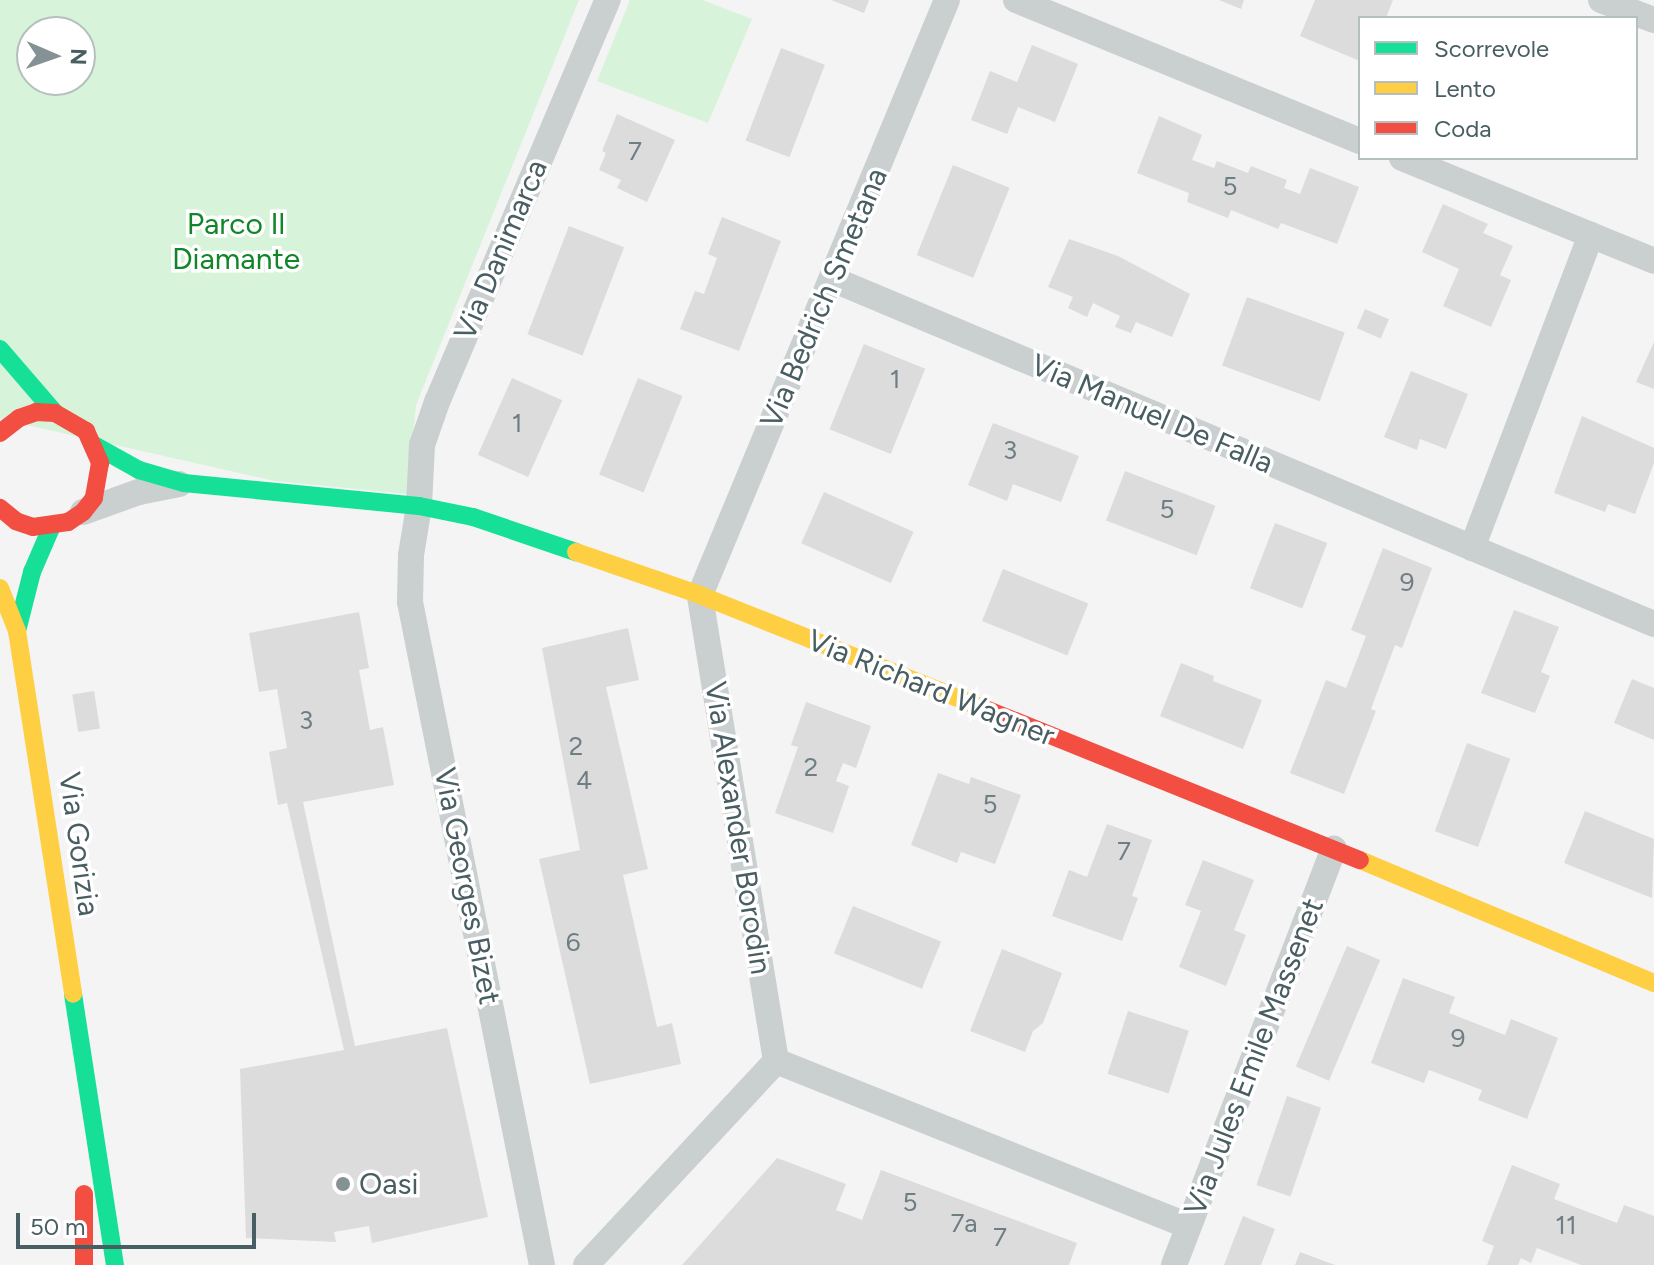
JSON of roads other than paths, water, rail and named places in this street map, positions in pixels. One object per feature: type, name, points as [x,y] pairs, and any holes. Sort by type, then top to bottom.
[{"type":"street","name":"Via Danimarca","points":[[419,506],[422,445],[437,402],[608,0]]},
{"type":"street","name":"Via Bedrich Smetana","points":[[700,595],[947,0]]},
{"type":"street","points":[[1016,0],[1358,140]]},
{"type":"street","points":[[1601,0],[1654,20]]},
{"type":"street","points":[[1407,160],[1654,261]]},
{"type":"street","points":[[1472,548],[1591,235]]},
{"type":"street","name":"Via Manuel De Falla","points":[[832,279],[1654,624]]},
{"type":"street","points":[[0,349],[55,413]]},
{"type":"street","points":[[0,433],[19,418],[36,412],[55,413]]},
{"type":"street","name":"Via Richard Wagner","points":[[55,413],[86,431],[96,446],[139,470],[184,483],[419,506],[473,517],[700,595],[1334,849],[1654,983]]},
{"type":"street","points":[[0,508],[16,521],[51,528],[68,522],[83,512],[100,481],[96,446]]},
{"type":"street","name":"Via Richard Wagner","points":[[83,512],[139,492],[184,483]]},
{"type":"street","name":"Via Georges Bizet","points":[[419,506],[411,555],[410,602],[542,1265]]},
{"type":"street","name":"Via Gorizia","points":[[17,631],[32,572],[51,528]]},
{"type":"street","name":"Via Gorizia","points":[[0,588],[17,631],[115,1265]]},
{"type":"street","name":"Via Alexander Borodin","points":[[700,595],[776,1061]]},
{"type":"street","name":"Via Jules Emile Massenet","points":[[1174,1265],[1334,849]]},
{"type":"street","points":[[586,1265],[776,1061],[1188,1226]]},
{"type":"street","name":"Via Gorizia","points":[[83,1066],[84,1265]]},
{"type":"place","name":"Oasi","points":[[343,1184]]},
{"type":"park label","name":"Parco Il Diamante","points":[[236,241]]}]
